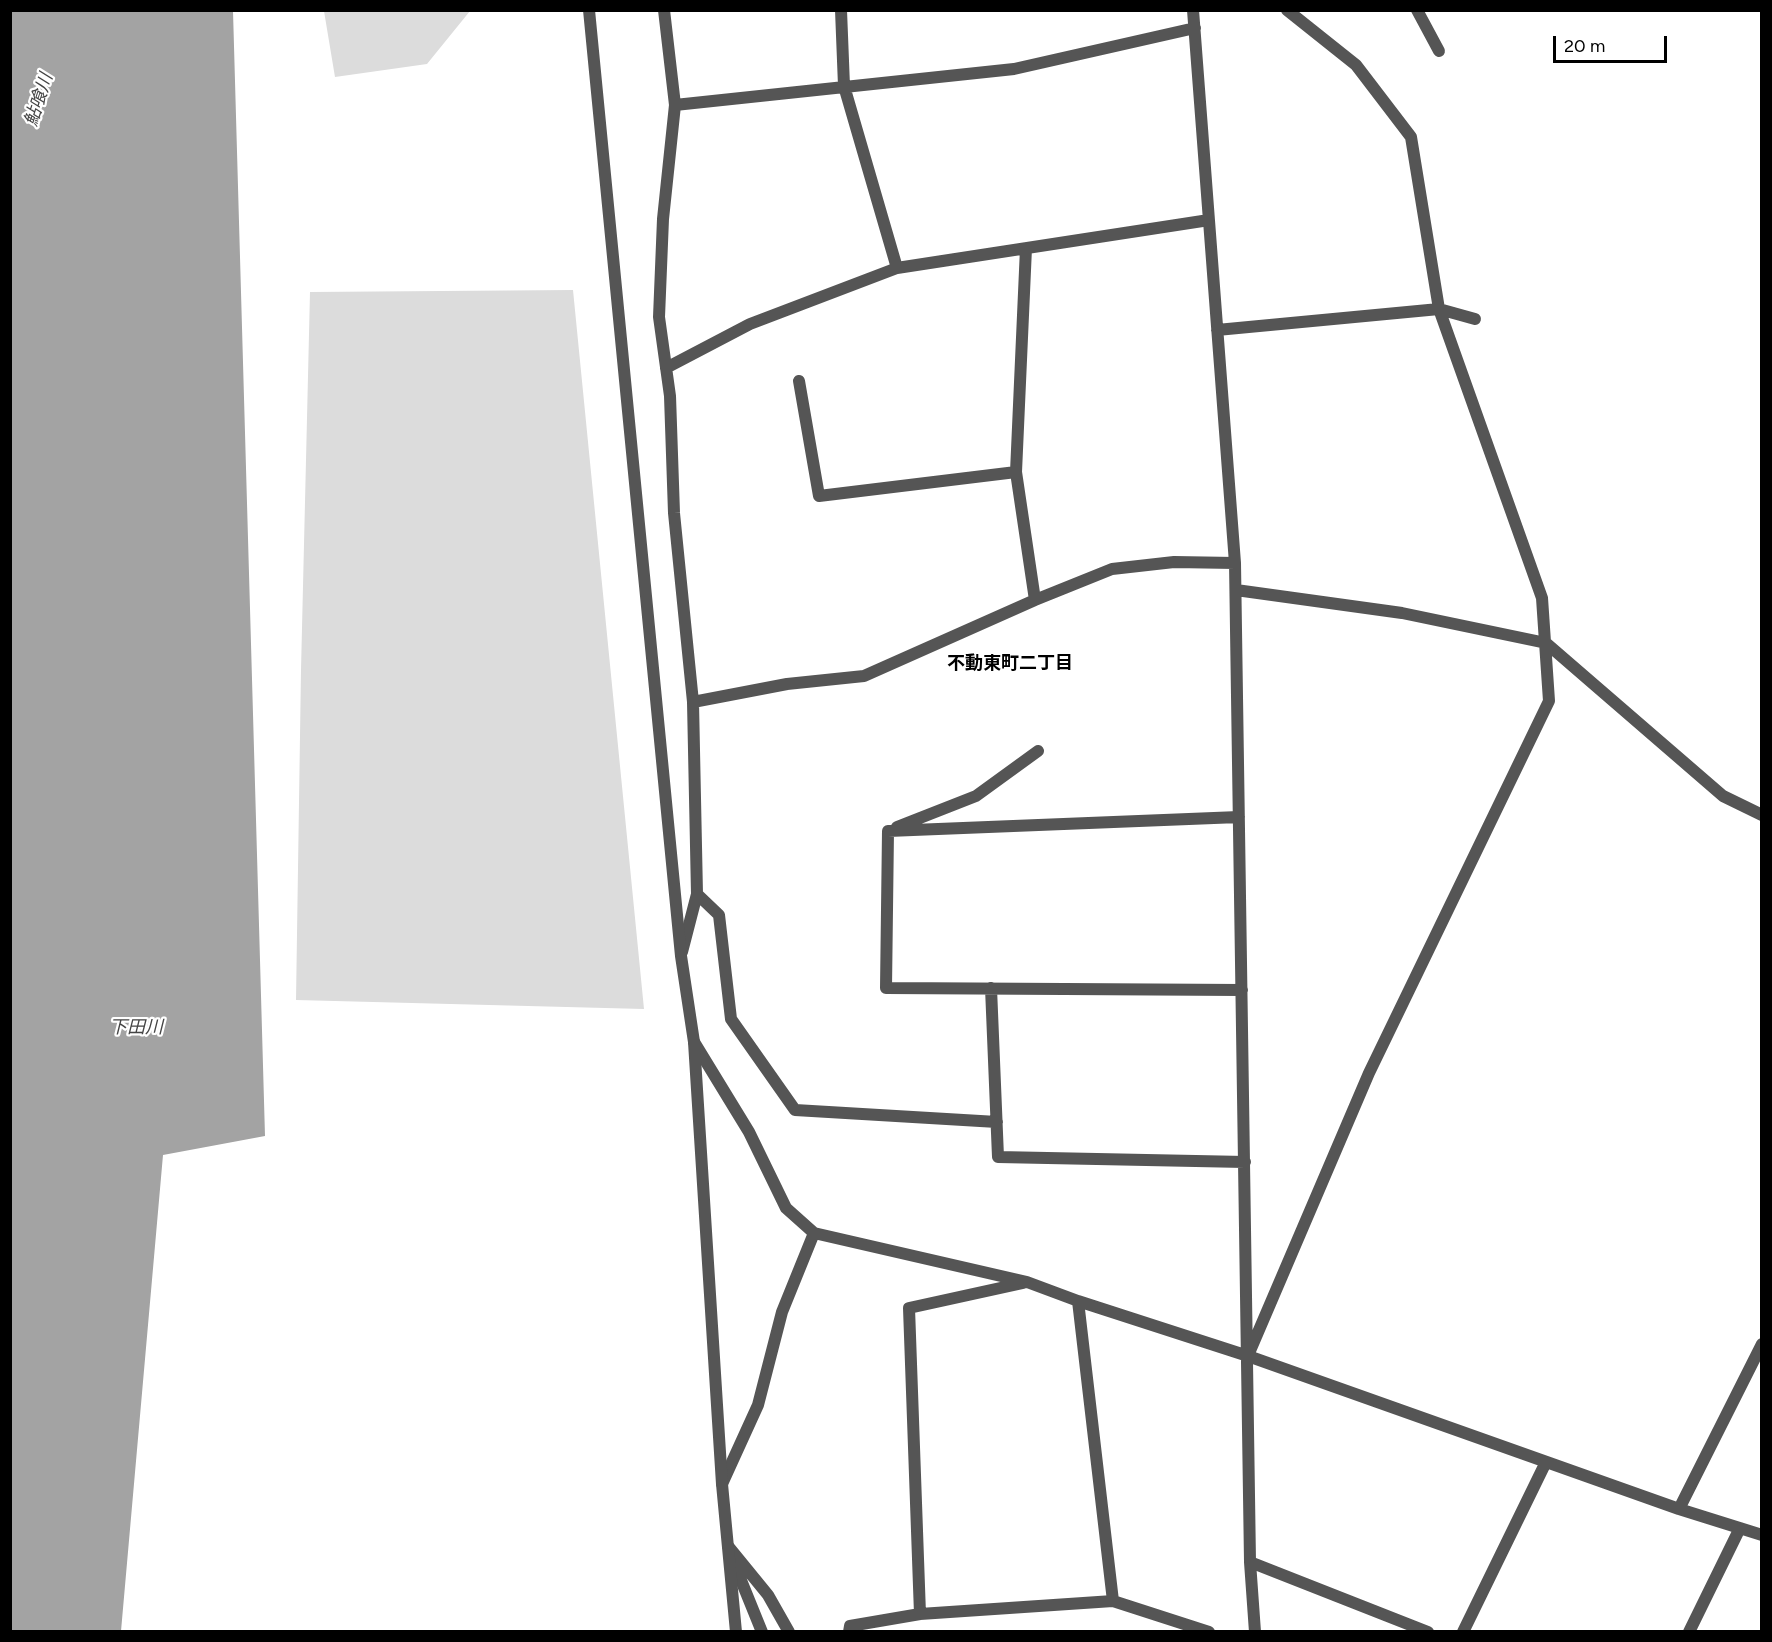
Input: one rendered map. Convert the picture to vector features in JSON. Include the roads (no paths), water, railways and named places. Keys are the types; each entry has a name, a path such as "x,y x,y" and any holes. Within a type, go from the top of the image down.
{"street":[{"path":"589,10 681,956 694,1042 722,1484 736,1632"},
{"path":"664,10 675,105 663,219 658,317 670,396 674,513 693,702 697,894 681,956"},
{"path":"841,10 844,86 897,268"},
{"path":"1193,10 1235,563 1250,1562 1255,1632"},
{"path":"1248,1356 1369,1073 1549,701 1542,598 1439,309 1411,137 1356,65 1287,10"},
{"path":"1417,10 1439,51"},
{"path":"675,105 1014,69 1194,28"},
{"path":"666,368 750,324 897,268 1209,220"},
{"path":"1026,248 1016,472 1035,600"},
{"path":"1217,330 1439,309 1475,319"},
{"path":"799,381 819,496 1016,472"},
{"path":"693,702 787,684 864,676 1035,600 1112,569 1174,562 1235,563"},
{"path":"1236,590 1402,612 1546,643 1722,796 1761,815"},
{"path":"888,831 976,796 1038,751"},
{"path":"888,831 1239,817"},
{"path":"888,831 886,988 1242,990"},
{"path":"697,894 719,915 731,1019 795,1110 997,1122"},
{"path":"991,988 999,1157 1245,1162"},
{"path":"694,1042 749,1132 786,1208 814,1233 1027,1282 1078,1301 1248,1356 1679,1509 1761,1535"},
{"path":"722,1484 758,1405 782,1312 814,1233"},
{"path":"920,1614 909,1308 1027,1282"},
{"path":"1078,1301 1113,1601"},
{"path":"1679,1509 1761,1344"},
{"path":"1463,1632 1546,1462"},
{"path":"1689,1632 1740,1528"},
{"path":"728,1546 762,1632"},
{"path":"728,1546 768,1596 789,1632"},
{"path":"1250,1562 1428,1632"},
{"path":"849,1632 850,1626 920,1614 1113,1601 1209,1632"}],"water":[{"name":"下田川","path":"11,10 233,11 265,1136 163,1155 121,1631 11,1631"}],"district":[{"name":"不動東町二丁目","path":"1010,664"}],"water label":[{"name":"鮎喰川","path":"39,100"}]}
